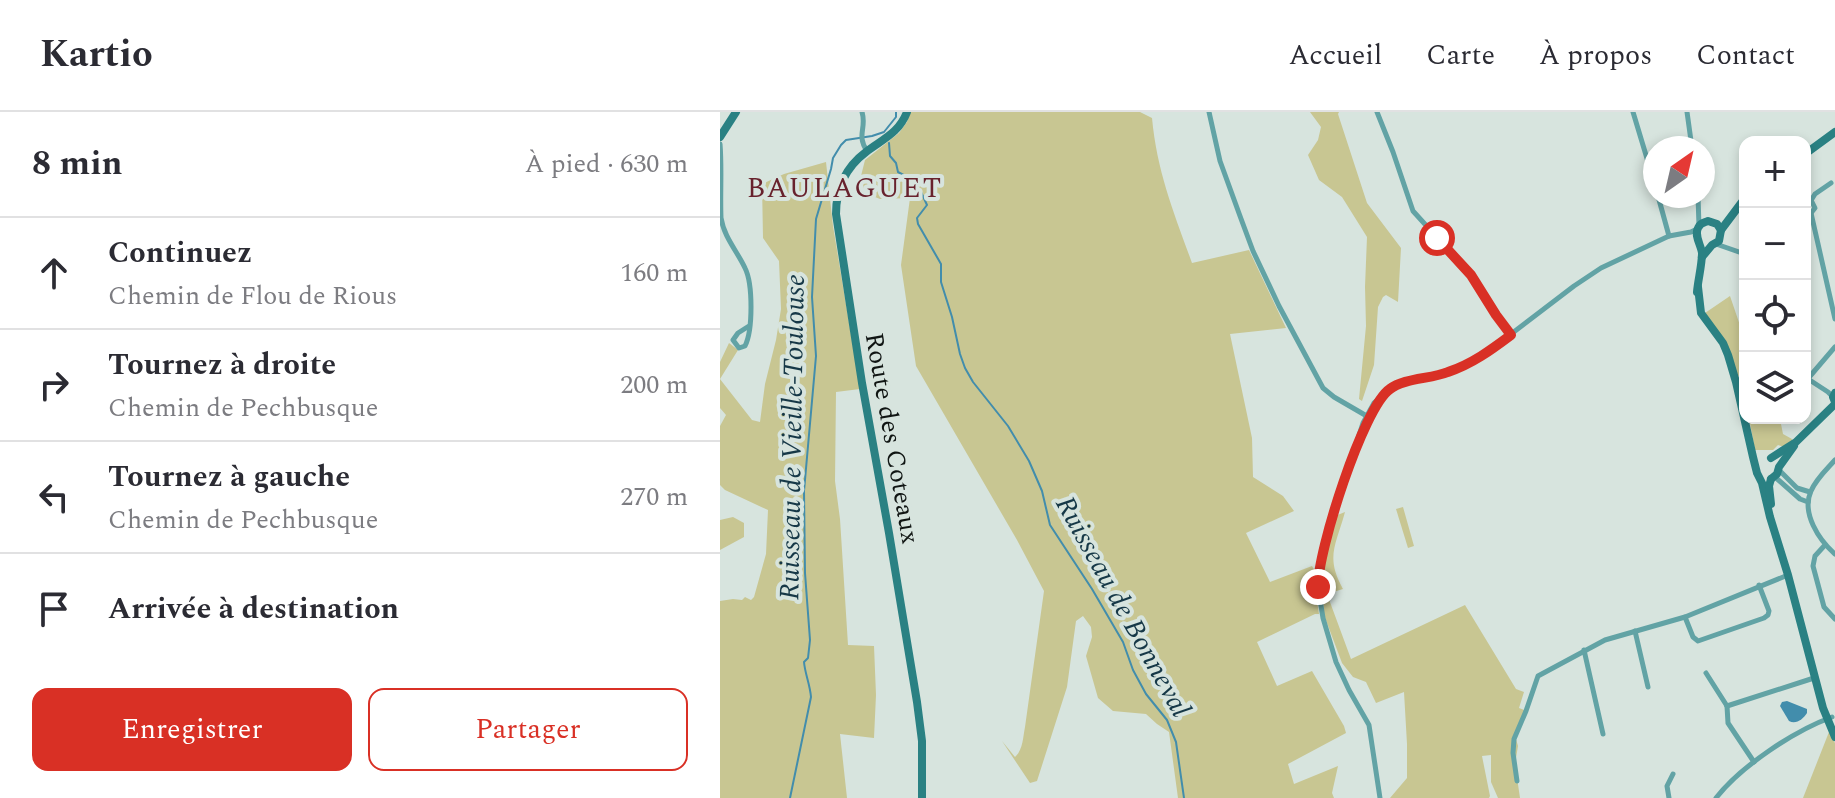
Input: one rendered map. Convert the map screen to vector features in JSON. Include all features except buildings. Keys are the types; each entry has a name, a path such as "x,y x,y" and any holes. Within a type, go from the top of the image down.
{"street":[{"path":"720,137 736,112"},
{"path":"862,112 861,141 867,151"},
{"name":"Route des Coteaux","path":"907,112 897,131 851,166 836,200 836,222 917,702 922,741 922,798"},
{"path":"1209,112 1220,161 1253,251 1323,388 1334,397 1369,414"},
{"path":"1377,112 1413,211 1471,275 1511,335"},
{"path":"1633,112 1643,145"},
{"path":"1687,112 1690,136"},
{"path":"1811,150 1835,132"},
{"path":"720,144 722,225 745,268 750,285 749,326"},
{"path":"1811,199 1831,183"},
{"path":"1702,258 1739,206"},
{"path":"1661,208 1669,236"},
{"path":"1699,210 1721,233 1731,250"},
{"path":"1699,210 1702,258 1697,309 1699,318 1728,355 1757,473 1773,474 1810,492"},
{"path":"1380,798 1369,725 1336,662 1318,587 1325,540 1369,414 1379,398 1394,386 1447,373 1477,360 1596,271 1669,236 1679,235 1703,222 1721,220 1733,213"},
{"path":"1811,222 1835,319"},
{"path":"1679,235 1704,245 1739,252"},
{"path":"1811,373 1835,347"},
{"path":"1773,474 1833,399 1811,383"},
{"path":"1756,466 1796,442"},
{"path":"1751,450 1775,460 1770,490 1775,532 1835,737"},
{"path":"1835,460 1810,492 1808,502 1815,528 1825,545 1835,554"},
{"path":"1773,474 1800,499 1808,502"},
{"path":"1825,545 1815,556 1813,566 1824,607 1835,619"},
{"path":"1517,781 1514,739 1535,681 1542,673 1605,640 1685,617 1788,575"},
{"path":"1685,617 1693,637 1698,641 1764,618 1769,611 1759,585"},
{"path":"1635,631 1648,687"},
{"path":"1584,650 1603,734"},
{"path":"1706,673 1727,706 1728,723 1754,762"},
{"path":"1727,706 1815,677"},
{"path":"1716,798 1754,762 1819,722 1831,720"},
{"path":"1669,798 1667,786 1673,774"}],"shaded area":[{"path":"910,112 1140,112 1152,118 1162,174 1192,263 1249,250 1286,328 1230,334 1252,438 1253,477 1283,496 1294,511 1246,533 1270,582 1312,566 1316,573 1319,614 1257,642 1277,686 1312,671 1344,726 1346,733 1288,764 1294,784 1338,766 1332,793 1334,798 1178,798 1169,732 1146,714 1113,711 1098,698 1086,656 1092,637 1091,627 1083,616 1076,621 1067,687 1037,781 1030,783 1002,741 1015,757 1023,739 1044,591 916,366 901,265 910,198 880,199 865,193 861,176 865,160 899,133"},
{"path":"1310,112 1339,112 1367,203 1401,248 1398,302 1386,295 1378,307 1374,365 1362,401 1359,399 1366,326 1367,237 1342,197 1319,180 1308,155 1318,140 1321,127"},
{"path":"826,162 833,226 860,389 836,392 835,481 848,645 874,646 876,695 874,738 840,734 847,798 720,798 720,601 742,600 745,597 751,600 754,597 766,554 768,510 720,485 720,426 726,415 720,408 720,379 752,420 760,422 781,309 779,261 763,238 762,184"},
{"path":"1730,296 1739,322 1739,377 1705,313"},
{"path":"729,343 738,350 720,379 720,362"},
{"path":"1750,424 1781,424 1783,434 1792,439 1784,447 1778,445 1773,450 1755,450"},
{"path":"1403,507 1414,546 1408,548 1396,509"},
{"path":"1345,512 1333,559 1343,589 1327,594 1351,659 1465,605 1516,689 1524,692 1519,708 1527,711 1516,739 1515,764 1520,798 1498,798 1491,782 1491,755 1482,756 1489,798 1390,798 1407,778 1404,692 1376,703 1366,682 1353,677 1342,663 1324,615 1322,567 1335,516"},
{"path":"733,517 744,523 744,537 720,550 720,520"},
{"path":"1829,732 1835,743 1835,798 1803,798"}],"water":[{"path":"1787,701 1807,709 1799,721 1789,721 1780,706"}],"waterway":[{"name":"Ruisseau de Vieille-Toulouse","path":"790,798 811,697 804,662 808,658 810,640 804,491 816,356 812,297 816,219 833,158 841,145 846,140 884,132 896,117 896,112"},
{"name":"Ruisseau de Bonneval","path":"889,143 890,156 898,172 911,179 927,205 917,218 918,224 941,264 941,282 965,368 1008,426 1029,461 1042,491 1050,525 1123,642 1146,694 1167,720 1176,742 1184,798"}],"district":[{"name":"BAULAGUET","path":"845,187"}],"route":[{"path":"1318,587 1321,556 1332,519 1359,438 1379,398 1401,383 1447,373 1477,360 1511,335 1471,275 1437,238"}]}
